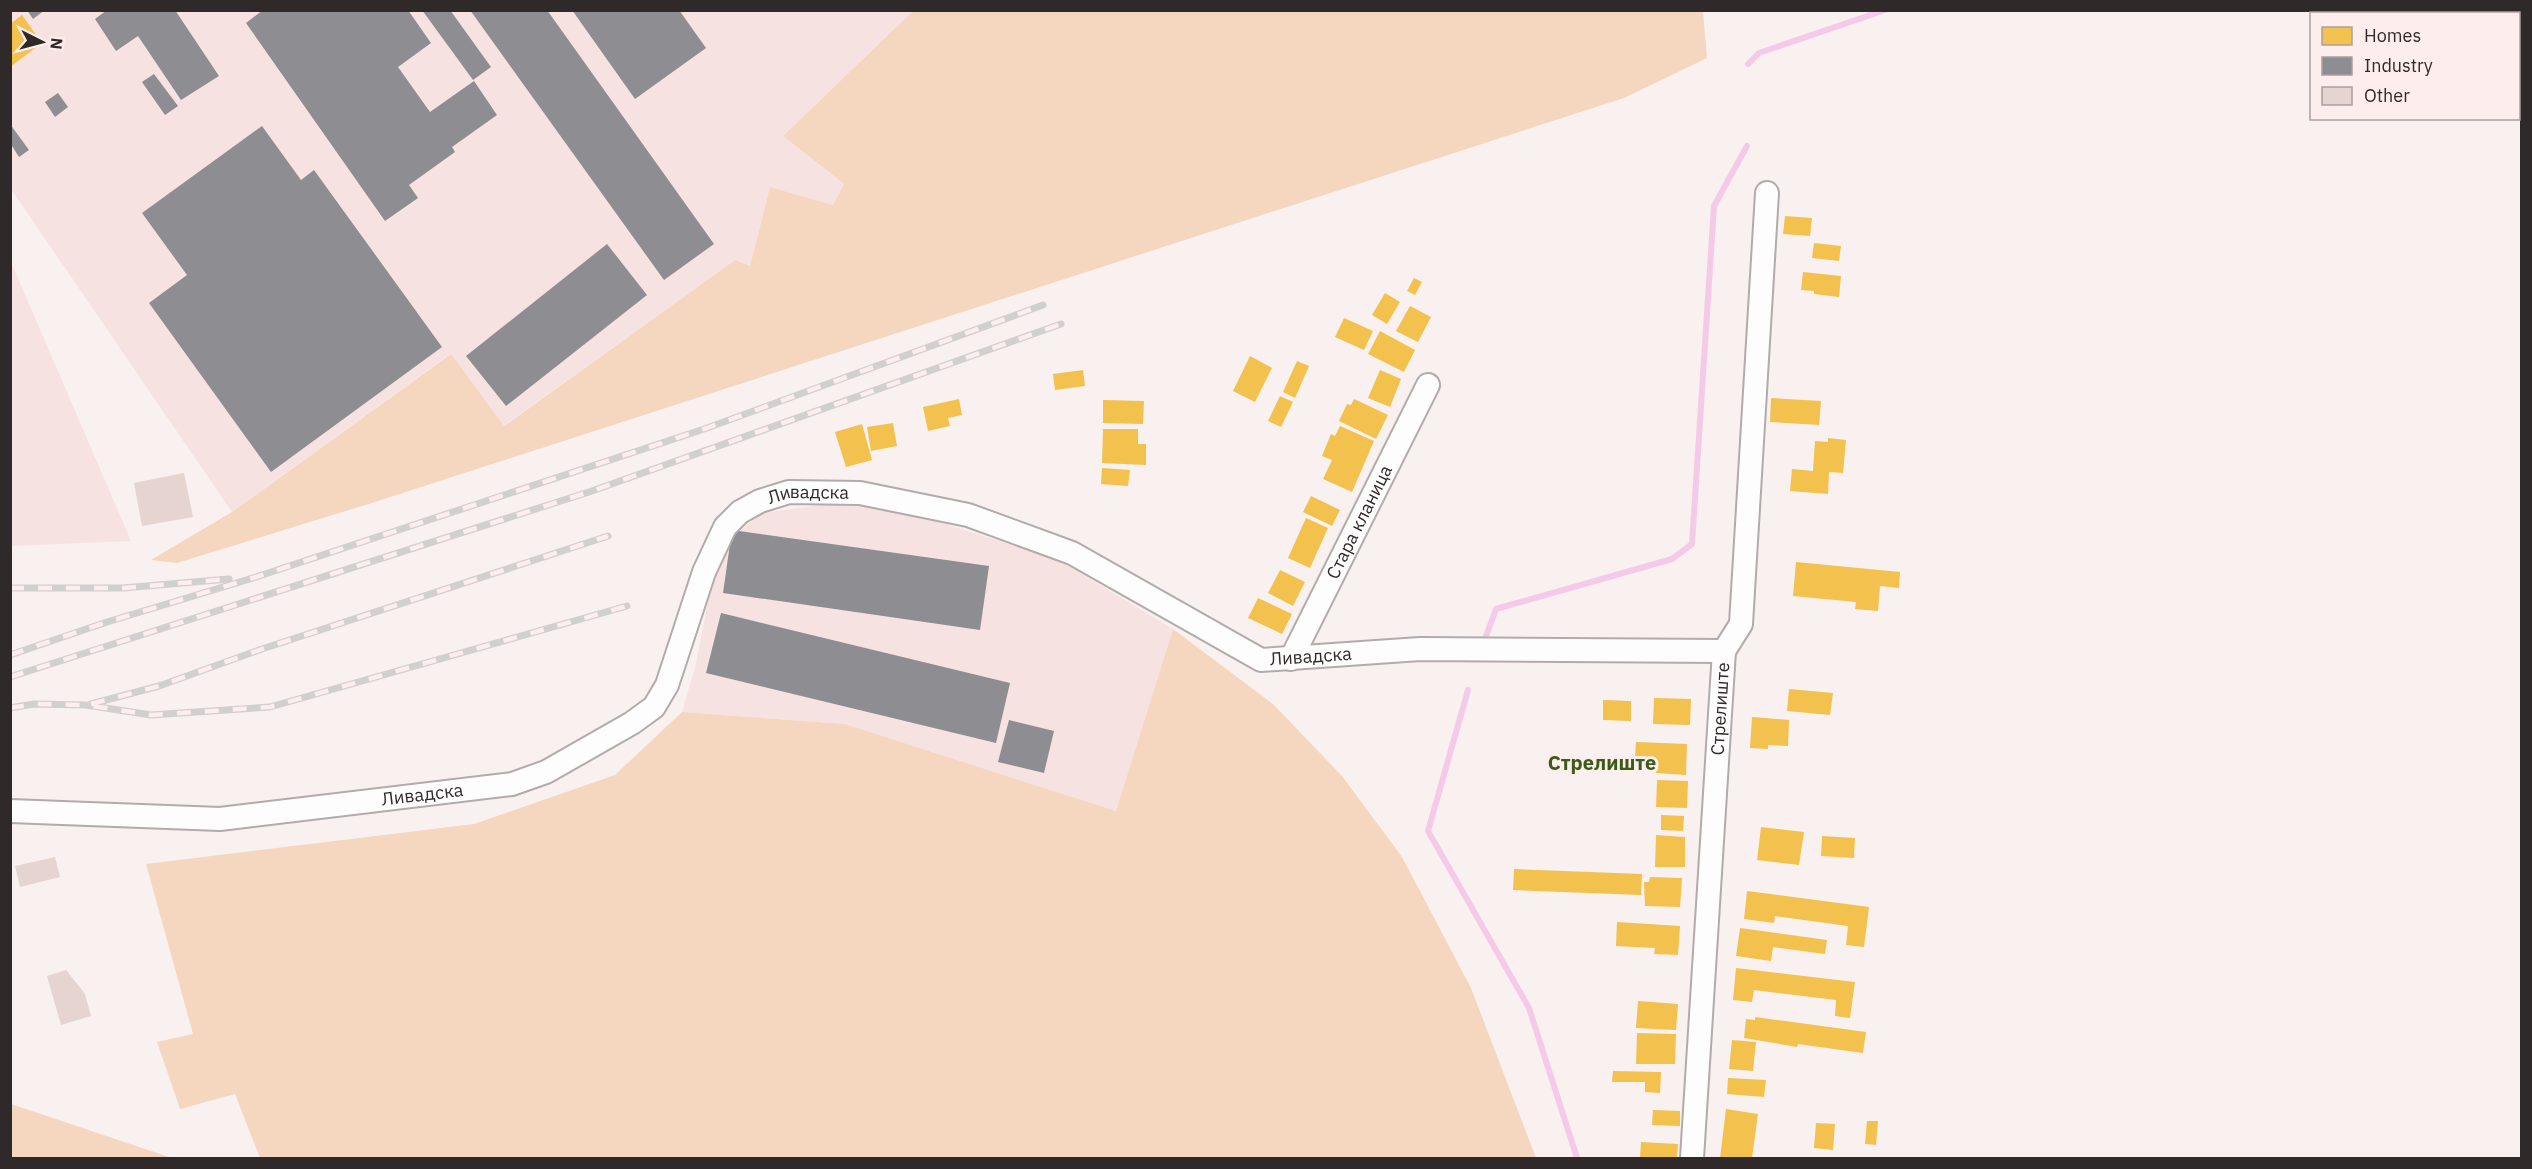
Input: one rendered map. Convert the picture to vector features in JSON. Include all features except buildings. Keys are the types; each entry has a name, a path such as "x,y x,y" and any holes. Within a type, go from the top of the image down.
{"street":[{"name":"Стрелиште","path":"1692,1158 1724,651 1741,624 1767,192"},
{"name":"Стара кланица","path":"1291,659 1428,385"},
{"name":"Ливадска","path":"10,811 220,819 512,784 546,772 632,723 654,707 667,685 704,572 725,527 740,512 760,501 789,492 860,493 968,515 1072,553 1261,660 1420,649 1724,651"}],"shaded area":[{"path":"10,11 913,11 783,136 844,184 833,205 770,187 750,266 735,260 503,426 450,354 232,512 11,189"},
{"path":"913,11 1703,11 1707,58 1624,98 375,502 177,563 151,560 232,512 451,354 504,426 735,260 750,266 770,187 833,205 844,184 783,136"},
{"path":"11,262 131,541 11,546"},
{"path":"865,499 1057,559 1173,629 1116,811 845,724 682,712 696,664 718,549 762,513"},
{"path":"1173,629 1273,704 1342,776 1402,857 1471,988 1536,1158 260,1158 235,1094 180,1109 157,1042 193,1034 146,864 474,824 615,775 682,712 845,724 1116,811"},
{"path":"11,1104 172,1158 11,1158"}],"waterway":[{"path":"1748,64 1759,53 1885,10"},
{"path":"1485,639 1496,609 1672,559 1692,544 1714,206 1747,146"},
{"path":"1468,690 1428,831 1529,1008 1577,1158"}],"railway":[{"path":"10,655 107,622 256,577 707,428 1043,305"},
{"path":"10,677 592,491 1061,324"},
{"path":"91,704 159,686 262,649 608,536"},
{"path":"10,588 123,588 229,579"},
{"path":"10,708 34,704 86,705 151,715 270,707 627,606"}],"district":[{"name":"Стрелиште","path":"1602,763"}]}
